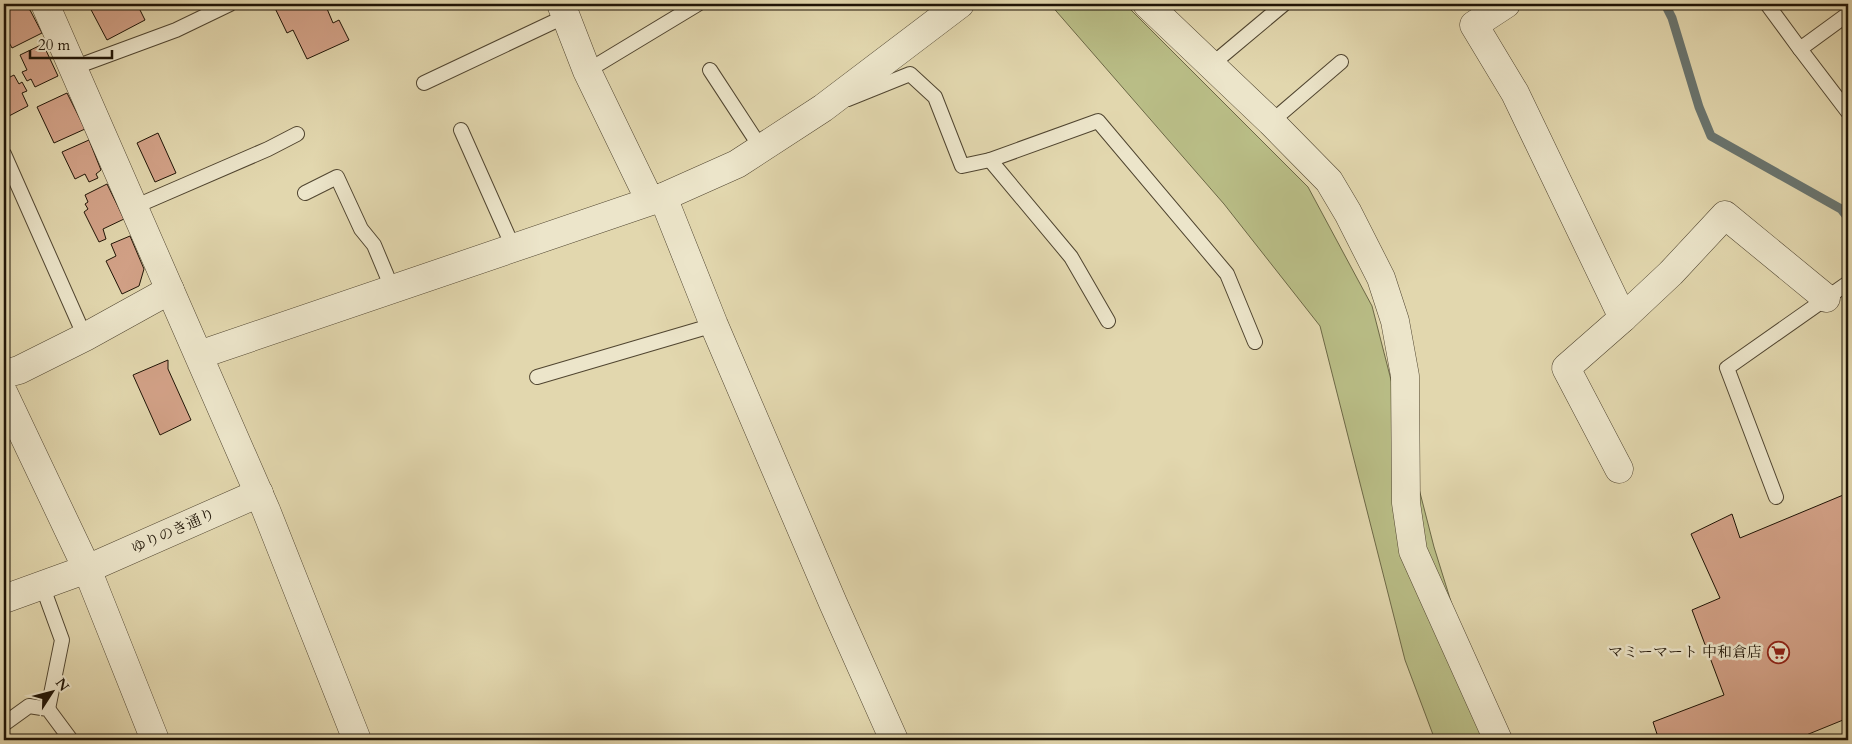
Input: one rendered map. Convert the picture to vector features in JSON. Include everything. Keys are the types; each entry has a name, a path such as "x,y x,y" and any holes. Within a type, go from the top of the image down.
{"street":[{"path":"45,4 259,493 357,740"},
{"path":"199,355 657,199 737,164 823,108 960,4"},
{"path":"1149,4 1210,66 1271,122 1328,181 1348,213 1381,278 1395,320 1405,376 1406,503 1413,551 1498,740"},
{"path":"1506,4 1474,25 1515,93 1623,318"},
{"path":"563,10 587,72 657,199 714,325 894,740"},
{"path":"1619,469 1566,368 1671,273 1725,215 1837,290"},
{"path":"4,374 18,370 85,337 170,290"},
{"path":"4,394 87,569 155,740"},
{"name":"ゆりのき通り","path":"4,599 87,569 259,493"}],"lane":[{"path":"73,68 176,30 230,4"},
{"path":"587,72 698,4"},
{"path":"1210,66 1284,4"},
{"path":"1767,4 1848,112"},
{"path":"424,83 563,10"},
{"path":"1800,49 1848,14"},
{"path":"1271,122 1341,62"},
{"path":"710,70 761,148"},
{"path":"823,108 875,90 910,74 935,97 962,166 990,160 1098,121 1227,274 1255,342"},
{"path":"461,130 514,247"},
{"path":"134,207 268,149 297,134"},
{"path":"4,154 85,337"},
{"path":"990,160 1071,256 1108,322"},
{"path":"305,193 337,177 361,229 374,245 392,288"},
{"path":"1776,497 1727,368 1837,290"},
{"path":"537,377 714,325"},
{"path":"42,585 62,640 48,709"},
{"path":"4,724 29,706 48,709 71,740"}],"green space":[{"path":"1050,4 1125,4 1308,187 1372,306 1434,547 1494,740 1435,740 1405,660 1320,326 1224,204"}],"building":[{"path":"18,4 30,10 42,33 12,48 4,33 4,12"},
{"path":"88,4 137,4 145,20 107,40"},
{"path":"273,4 325,4 333,23 339,20 349,40 307,59 293,30 287,33"},
{"path":"43,44 58,76 35,87 31,79 27,81 22,72 27,70 20,55"},
{"path":"4,48 8,58 4,60"},
{"path":"14,75 19,84 22,82 27,91 22,93 28,106 9,116 4,105 4,80"},
{"path":"67,93 85,129 54,143 37,107"},
{"path":"158,133 176,173 155,182 137,143"},
{"path":"89,140 101,170 96,174 98,178 89,182 85,174 75,179 62,152"},
{"path":"107,184 124,219 103,229 106,239 99,242 84,212 88,209 85,204 88,202 85,195"},
{"path":"130,236 144,269 139,286 122,294 106,261 116,256 111,244"},
{"path":"168,360 168,369 191,420 160,435 133,375"},
{"name":"マミーマート 中和倉店","path":"1848,493 1848,718 1794,740 1659,740 1653,722 1724,695 1692,610 1720,598 1691,534 1732,514 1740,538"}],"waterway":[{"path":"1665,4 1672,18 1699,107 1711,136 1841,209 1848,218"}],"place":[{"name":"マミーマート 中和倉店","path":"1778,652"}]}
